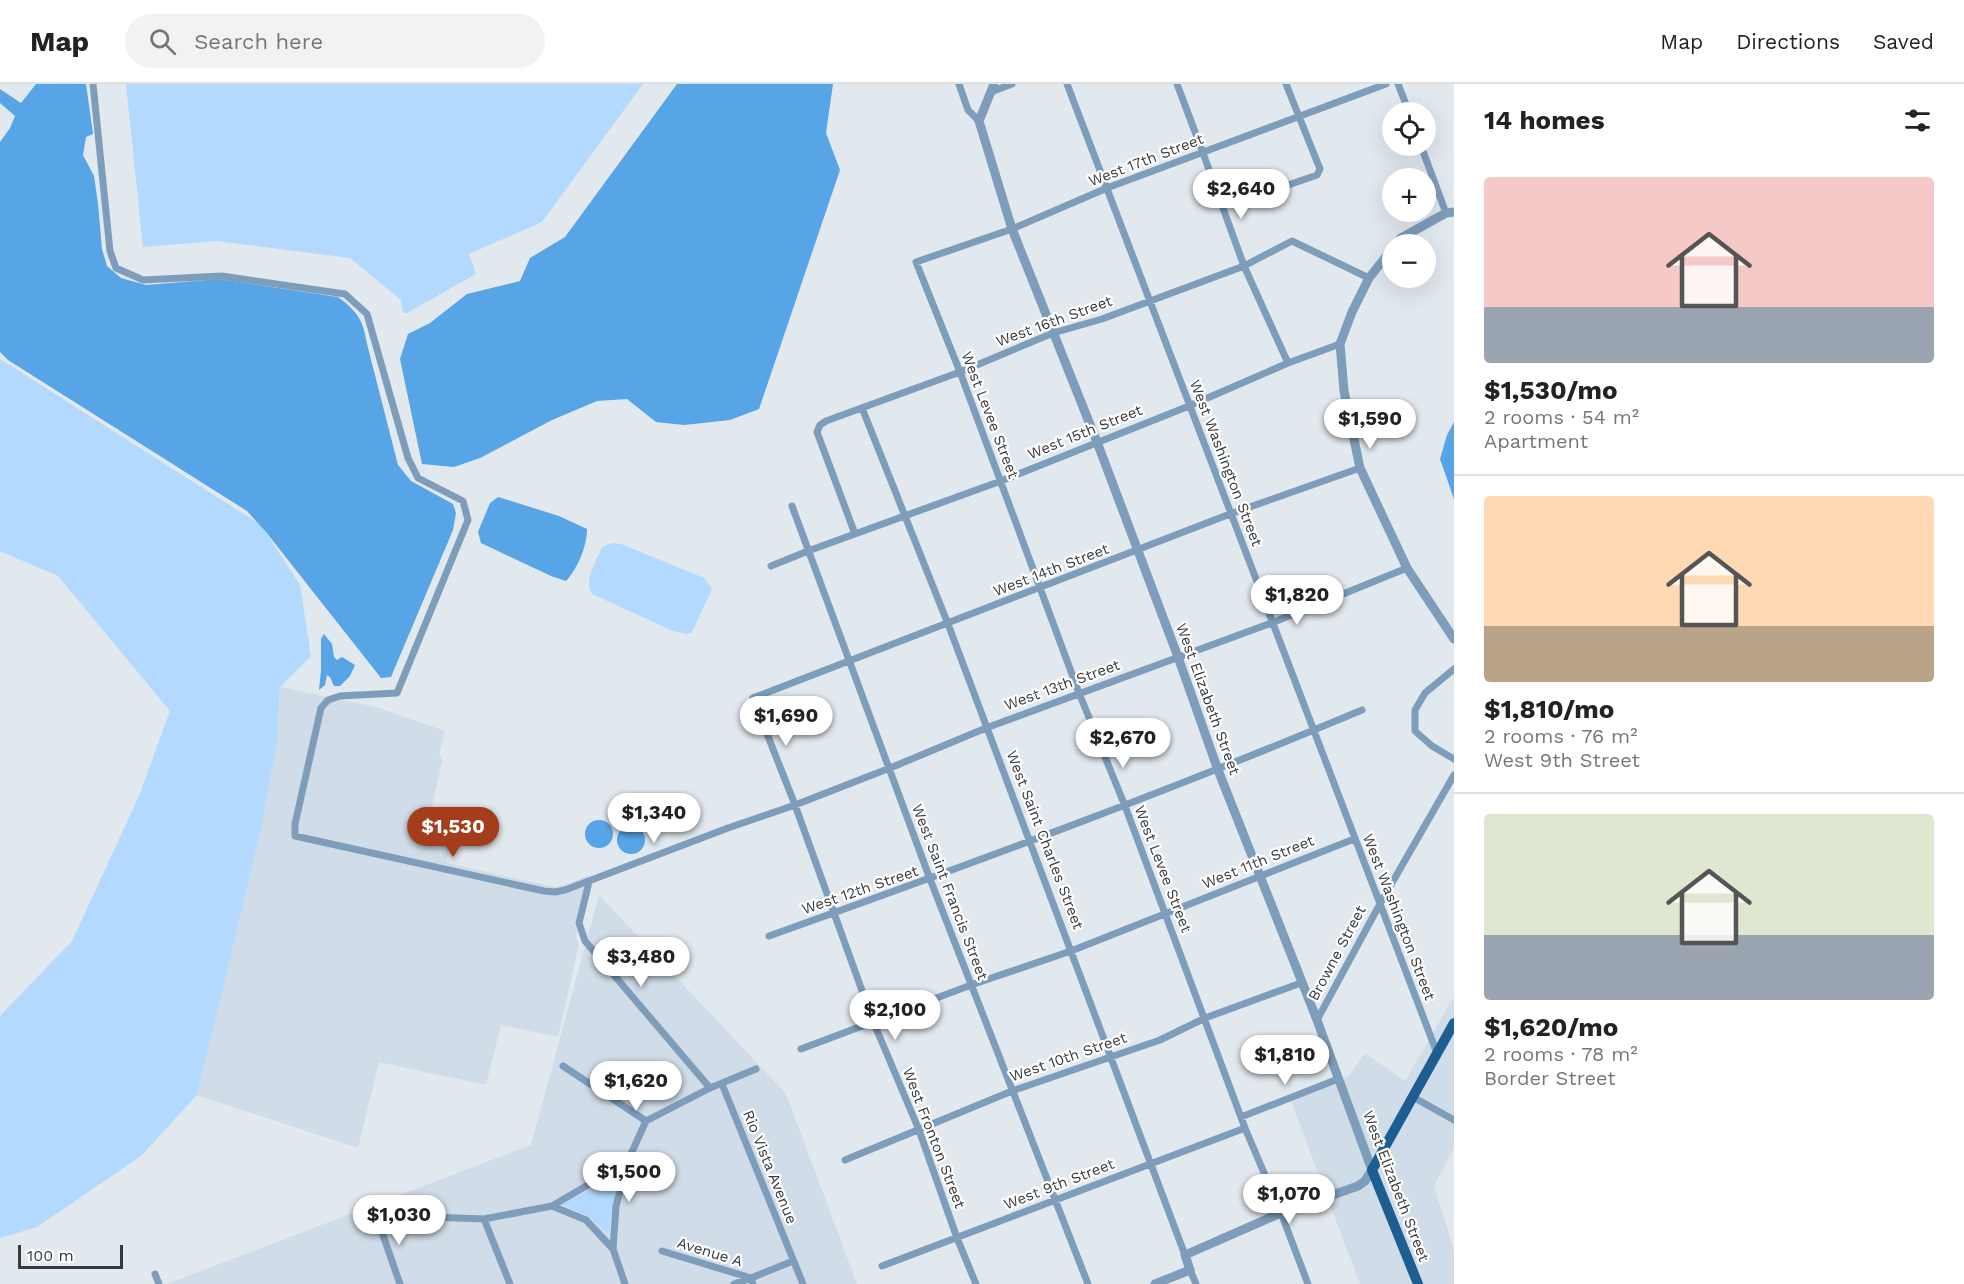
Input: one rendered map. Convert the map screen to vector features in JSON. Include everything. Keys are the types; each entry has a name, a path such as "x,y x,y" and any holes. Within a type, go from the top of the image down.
{"main road":[{"path":"1372,1170 1454,1023"},
{"name":"West Elizabeth Street","path":"1372,1170 1416,1283"}],"street":[{"name":"West 13th Street","path":"93,84 110,251 116,268 143,280 222,276 345,294 367,314 408,458 418,478 463,501 468,520 397,693 340,696 328,700 321,708 295,824 295,836 555,892 590,882 728,828 795,805 986,728 1274,622 1407,568"},
{"path":"959,84 968,110 979,121 993,88 1012,84"},
{"name":"West Washington Street","path":"1067,84 1437,1053"},
{"path":"1177,84 1244,266 1288,363"},
{"path":"1274,190 1317,175 1320,169 1286,84"},
{"name":"West 17th Street","path":"916,262 1012,229 1107,188 1386,84"},
{"path":"1398,84 1405,102"},
{"name":"West Elizabeth Street","path":"979,121 1012,229 1097,442 1218,770 1317,1020 1372,1170"},
{"path":"1409,234 1450,213 1425,156"},
{"name":"West 16th Street","path":"855,534 817,432 820,425 826,421 960,372 1053,333 1102,319 1244,266 1292,241 1369,278"},
{"name":"West Levee Street","path":"916,262 960,372 1079,693 1125,806 1245,1128 1308,1284"},
{"path":"1382,262 1369,278 1352,312 1340,345 1344,391 1360,468 1407,568 1454,639"},
{"name":"West 15th Street","path":"771,566 1001,481 1189,406 1288,363 1340,345"},
{"name":"West Saint Charles Street","path":"862,408 948,624 1196,1284"},
{"name":"West 14th Street","path":"753,698 1230,514 1360,468"},
{"name":"West Saint Francis Street","path":"792,506 930,879 1088,1284"},
{"path":"1454,669 1425,693 1414,710 1415,731 1432,746 1454,759"},
{"name":"West Fronton Street","path":"753,698 795,805 873,1021 919,1130 957,1238 976,1284"},
{"name":"West 12th Street","path":"769,936 1125,806 1362,710"},
{"name":"Browne Street","path":"1317,1020 1454,775"},
{"name":"West 11th Street","path":"801,1049 971,985 1071,951 1354,839"},
{"path":"590,882 579,923 585,941 710,1088"},
{"name":"West 10th Street","path":"845,1160 1012,1091 1160,1040 1205,1018 1301,983"},
{"path":"563,1066 646,1121"},
{"path":"625,1284 613,1249 616,1206 631,1154 646,1121 710,1088 756,1069"},
{"path":"1241,1117 1338,1079"},
{"name":"Rio Vista Avenue","path":"722,1084 802,1284"},
{"path":"1413,1097 1454,1120"},
{"name":"West 9th Street","path":"882,1266 1245,1128"},
{"path":"400,1284 376,1215 484,1219 552,1206 593,1182 631,1154"},
{"path":"1185,1255 1281,1213 1358,1186 1365,1181 1372,1170"},
{"path":"552,1206 586,1220 613,1249"},
{"path":"484,1219 510,1284"},
{"name":"Avenue A","path":"662,1251 752,1281"},
{"name":"Avenue A","path":"734,1284 752,1281 793,1261"},
{"path":"1155,1284 1190,1270"},
{"path":"155,1274 159,1284"}],"shaded area":[{"path":"126,84 643,84 542,222 469,254 476,274 407,313 403,313 401,300 350,258 217,241 143,247"},
{"path":"0,359 261,525 300,585 311,656 280,687 277,742 260,834 197,1095 141,1156 37,1227 0,1238 0,1016 72,941 139,796 170,711 58,576 0,551"},
{"path":"613,543 621,544 704,578 712,589 692,632 687,634 673,631 592,594 589,583 594,564 602,547"},
{"path":"280,687 376,707 445,731 439,756 443,758 431,810 455,816 446,863 555,887 588,875 576,937 579,944 558,1037 501,1025 486,1085 379,1062 358,1148 197,1095 260,834 277,742"},
{"path":"599,895 786,1094 857,1284 167,1284 531,1145"},
{"path":"1454,997 1454,1148 1434,1186 1454,1250 1454,1284 1360,1284 1291,1101 1349,1076 1365,1053 1405,1081"},
{"path":"617,1169 621,1171 611,1213 609,1234 589,1217 563,1204 591,1189"}],"water":[{"path":"36,84 86,84 93,134 86,137 83,155 94,176 102,249 107,266 121,278 146,285 220,279 338,297 359,317 398,465 411,481 453,504 456,513 453,530 391,677 381,678 247,511 8,360 0,352 0,142 15,116 0,103 0,89 21,103"},
{"path":"677,84 833,84 826,133 840,170 759,409 730,420 684,425 656,422 627,399 597,401 552,420 480,458 454,467 422,464 400,359 408,334 430,323 467,294 520,281 530,258 565,237"},
{"path":"1454,422 1454,499 1440,459 1447,435"},
{"path":"498,497 559,516 587,529 581,557 566,581 481,543 478,532 490,503"},
{"path":"324,634 332,644 334,657 337,660 342,657 355,665 350,676 340,686 334,686 327,675 325,685 319,690 321,639"},
{"path":"599,820 609,824 613,834 609,844 599,848 589,844 585,834 589,824"},
{"path":"631,826 641,830 645,840 641,850 631,854 621,850 617,840 621,830"}]}
